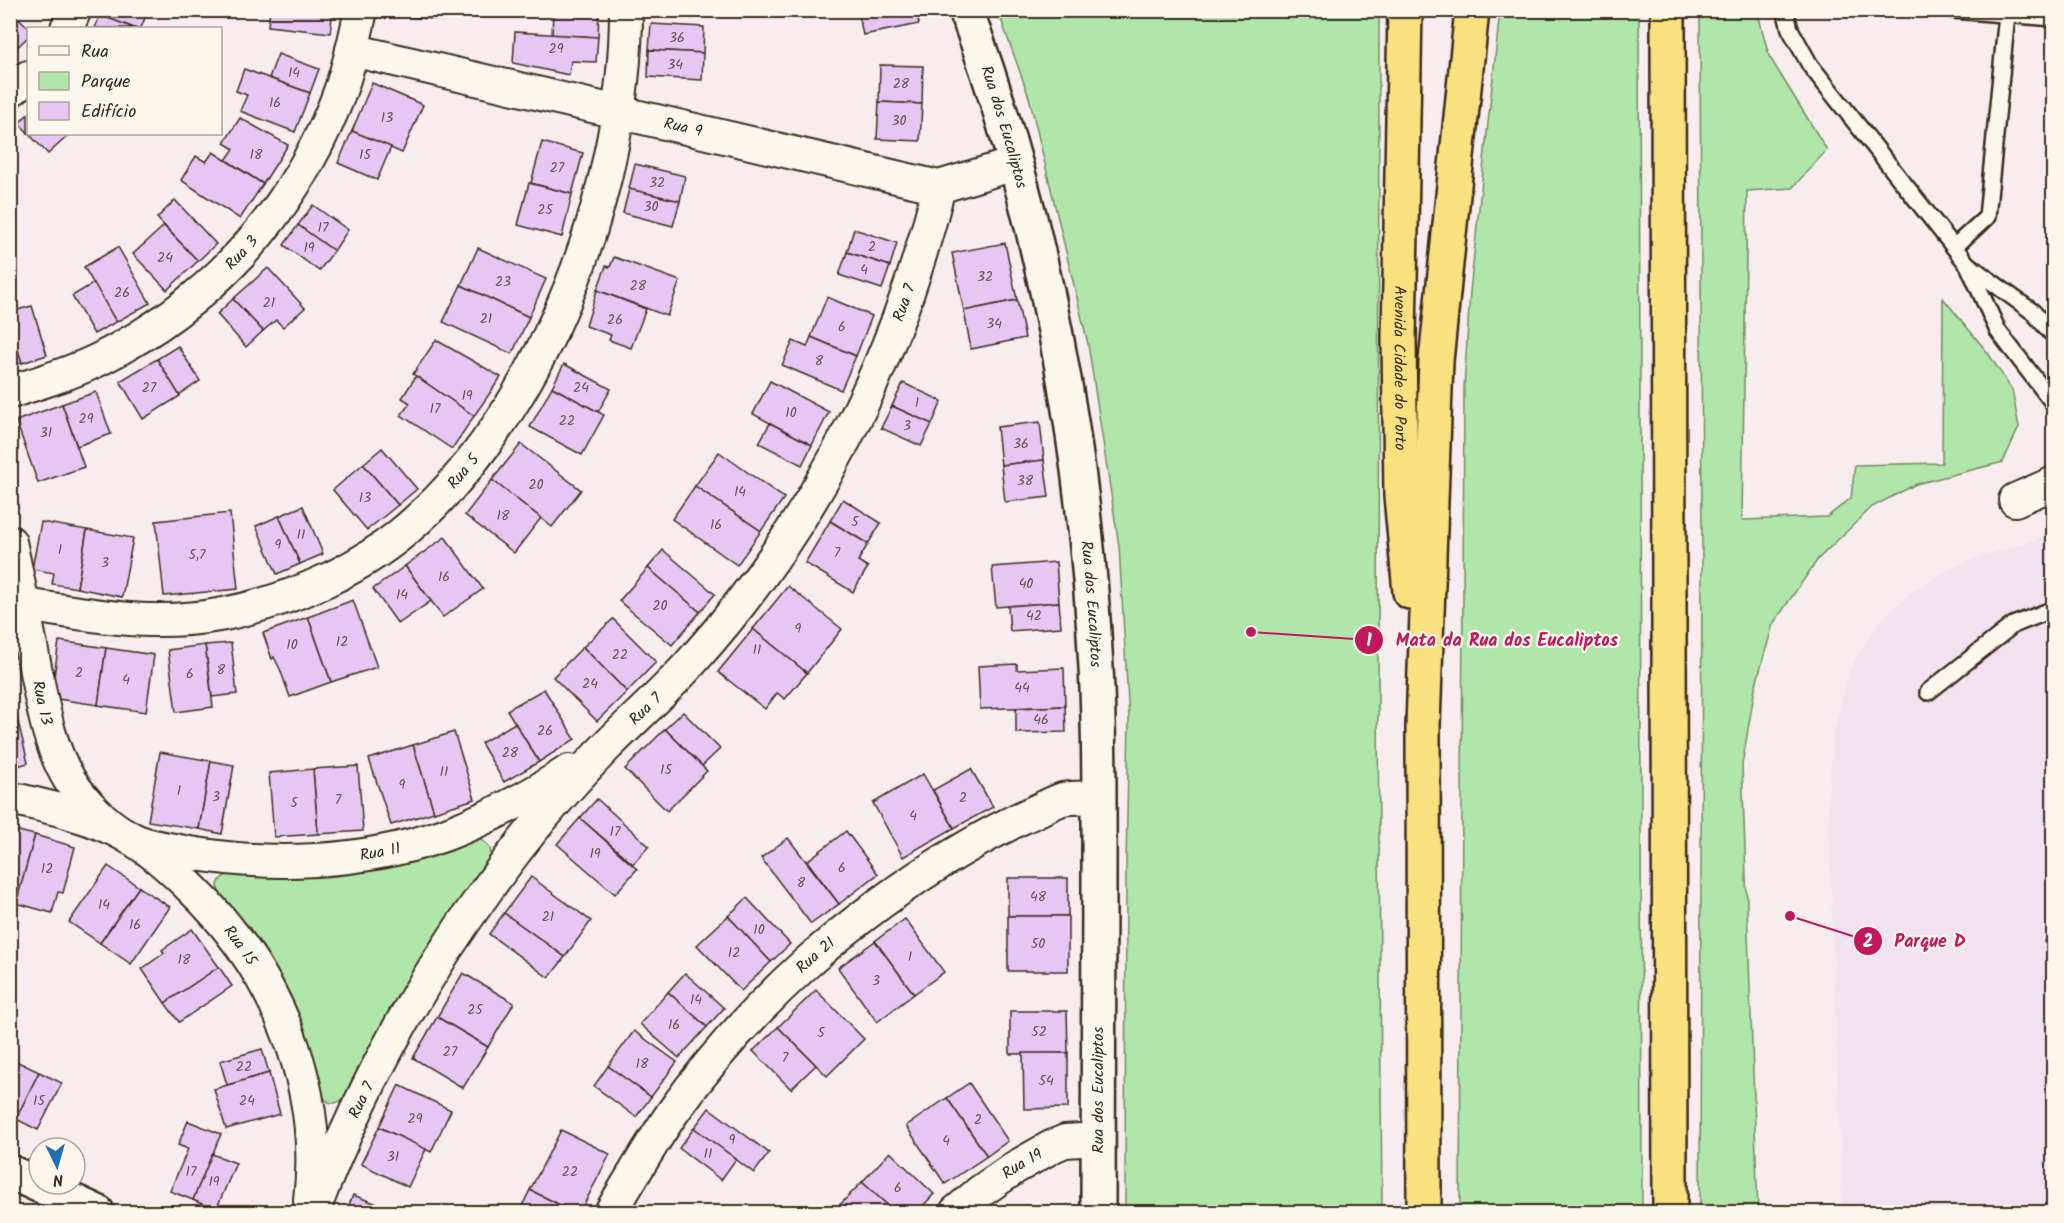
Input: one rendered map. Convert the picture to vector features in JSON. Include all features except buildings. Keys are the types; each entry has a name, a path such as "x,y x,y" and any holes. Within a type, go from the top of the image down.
{"highway":[{"name":"Avenida Cidade do Porto","path":"1405,10 1399,338 1401,496 1423,726"},
{"path":"1424,1212 1423,726 1436,361 1472,10"},
{"path":"1668,10 1670,1212"}],"street":[{"path":"67,27 75,10"},
{"name":"Rua 3","path":"10,392 54,378 98,360 141,336 182,309 219,277 255,239 286,198 308,162 335,106 361,10"},
{"name":"Rua 5","path":"17,604 141,621 183,620 224,614 264,604 305,590 344,572 381,549 414,523 446,493 477,454 531,371 573,282 590,235 609,159 622,73 626,10"},
{"name":"Rua dos Eucaliptos","path":"966,10 1014,164 1039,254 1053,321 1080,493 1096,666 1099,797 1098,1212"},
{"name":"Rua 9","path":"352,50 939,188"},
{"path":"10,91 27,78"},
{"path":"939,188 1014,164"},
{"name":"Rua 7","path":"313,1212 329,1171 373,1076 407,1011 486,890 551,808 609,744 687,666 734,612 787,539 819,487 854,424 899,321 928,235 939,188"},
{"path":"2015,500 2054,483"},
{"name":"Rua 13","path":"10,542 17,604 48,732 60,763 75,787 97,814 128,837"},
{"name":"Rua 11","path":"128,837 158,847 203,855 272,860 314,860 399,847 442,835 488,818 531,796 609,744"},
{"name":"Rua 21","path":"611,1212 639,1163 711,1062 795,973 842,932 934,866 996,830 1063,799 1099,797"},
{"name":"Rua 15","path":"10,798 54,807 128,837 172,870 233,932 268,986 286,1026 300,1067 307,1101 312,1153 308,1212"},
{"name":"Rua 19","path":"956,1212 981,1191 1016,1167 1053,1146 1065,1141 1098,1139"},
{"path":"10,1172 97,1212"}],"lane":[{"path":"1785,10 1790,29 1810,65 1968,265 1998,332 2054,404"},
{"path":"1953,10 2054,18"},
{"path":"1954,247 1987,217 2007,14"},
{"path":"1968,265 2033,312 2054,336"},
{"path":"1928,692 2013,626 2054,609"}],"shaded area":[{"path":"2053,534 2053,1212 1842,1212 1828,800 1833,735 1849,671 1866,641 1888,613 1913,591 1970,560"}],"green space":[{"path":"1757,10 1769,56 1827,150 1792,188 1747,191 1742,520 1827,517 1851,498 1855,465 1942,463 1943,298 1988,353 2012,390 2019,427 2003,462 1916,484 1872,507 1818,559 1773,624 1755,688 1742,765 1758,1212 1700,1212 1702,548 1700,11"},
{"path":"998,11 1379,11 1378,718 1382,1212 1125,1212 1126,864 1129,719 1119,546 1088,344 1029,97"},
{"path":"1500,11 1639,11 1642,1212 1460,1212 1464,388 1470,292"},
{"path":"481,840 489,847 491,858 412,972 385,1018 344,1098 335,1103 327,1101 322,1096 307,1039 285,987 256,939 219,893 220,881 230,874 312,876 434,854"}],"place":[{"name":"Mata da Rua dos Eucaliptos","path":"1251,632"},
{"name":"Parque D","path":"1790,916"}]}
